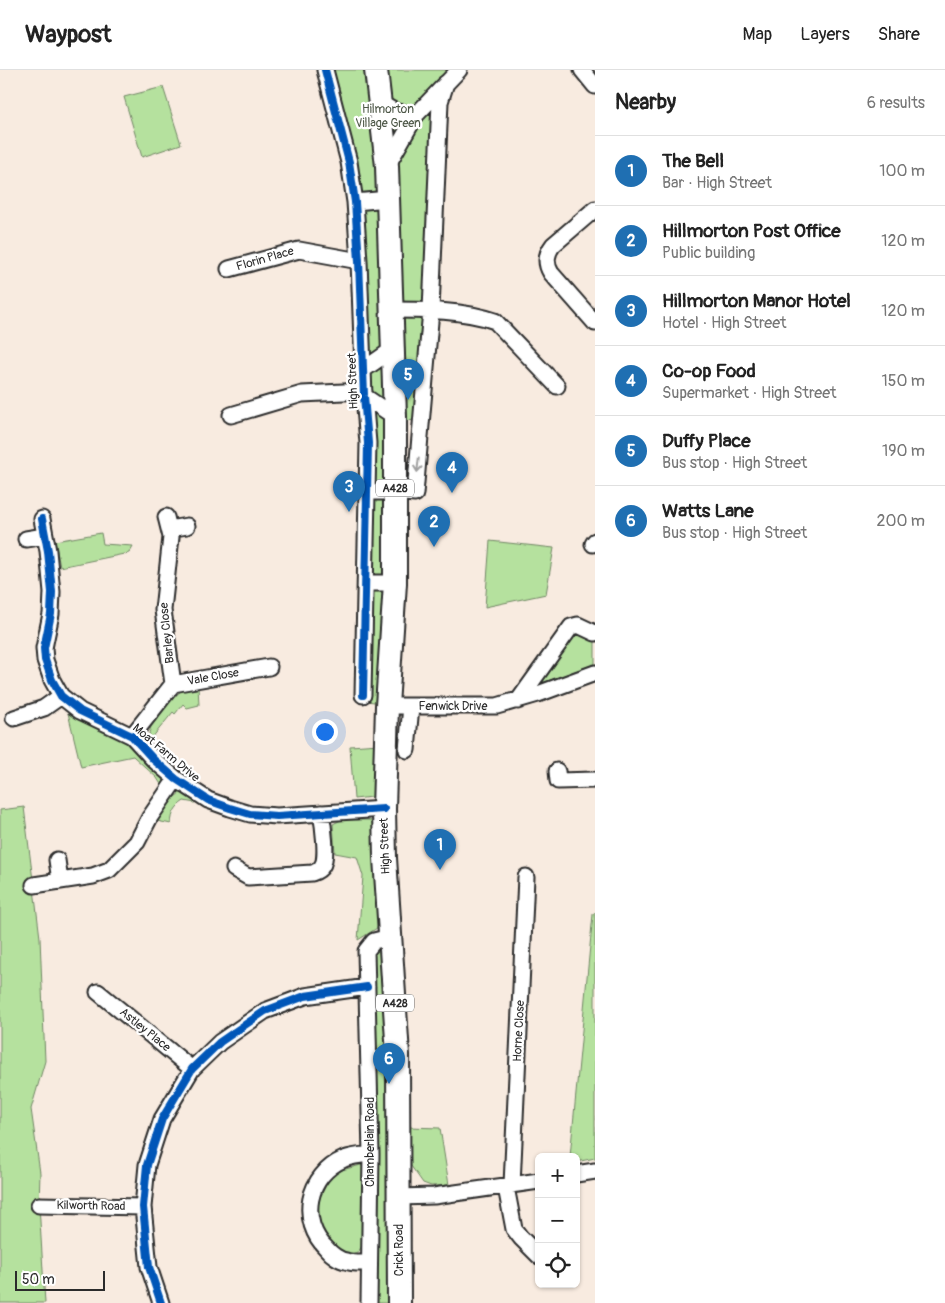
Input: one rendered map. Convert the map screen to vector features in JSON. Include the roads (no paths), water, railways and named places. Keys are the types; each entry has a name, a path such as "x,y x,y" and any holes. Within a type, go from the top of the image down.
{"highway":[{"name":"A428","path":"376,70 387,166"},
{"name":"High Street","path":"387,166 395,417 405,493 395,583 386,706 384,809 398,1055 399,1197"},
{"name":"Crick Road","path":"399,1197 399,1303"}],"street":[{"name":"High Street","path":"325,70 348,162 355,202 359,261 364,393 368,443 366,583 370,655 363,695"},
{"path":"387,166 416,115 459,70"},
{"path":"582,70 595,86"},
{"path":"367,492 405,493 421,436 431,310 440,102 446,83"},
{"path":"380,103 396,112 416,115"},
{"path":"355,202 388,199"},
{"path":"595,209 553,245 547,260 547,266 551,273 595,323"},
{"name":"Florin Place","path":"229,269 299,250 359,261"},
{"path":"392,310 431,310 484,317 495,321 557,386"},
{"path":"363,370 393,349"},
{"path":"231,415 302,394 364,393 395,417"},
{"name":"Moat Farm Drive","path":"42,519 52,592 51,614 44,648 45,660 52,680 61,696 80,710 132,736 154,760 176,779 208,800 250,814 277,816 384,809"},
{"name":"Barley Close","path":"173,684 163,610 171,537 167,523 187,526"},
{"path":"26,539 45,536"},
{"path":"366,583 395,583"},
{"path":"518,701 571,627 578,626 595,633"},
{"name":"Vale Close","path":"173,684 254,677 269,666"},
{"name":"Fenwick Drive","path":"386,706 497,706 518,701 595,673"},
{"path":"132,736 173,684"},
{"path":"14,718 44,708 61,696"},
{"path":"407,750 410,706"},
{"path":"557,771 558,781 595,780"},
{"path":"34,885 93,876 109,870 138,842 150,817 176,779"},
{"path":"234,869 246,884 312,874 323,866 325,859 324,824 321,813"},
{"path":"57,860 60,881"},
{"name":"Horne Close","path":"526,877 509,1186 514,1228 520,1238 535,1252"},
{"name":"Chamberlain Road","path":"369,1303 371,1154 366,951 374,941 390,937"},
{"path":"161,1303 149,1267 143,1207 147,1166 162,1119 192,1069 220,1042 265,1011 305,996 367,987"},
{"name":"Astley Place","path":"98,992 192,1069"},
{"path":"370,1264 346,1262 330,1253 317,1239 310,1220 310,1208 311,1196 330,1167 345,1158 371,1154"},
{"path":"580,1173 595,1171"},
{"path":"399,1197 434,1196 535,1181"},
{"name":"Kilworth Road","path":"39,1205 143,1207"}],"place":[{"name":"Duffy Place","path":"408,400"},
{"name":"Co-op Food","path":"452,493"},
{"name":"Hillmorton Manor Hotel","path":"349,512"},
{"name":"Hillmorton Post Office","path":"434,547"},
{"name":"The Bell","path":"440,870"},
{"name":"Watts Lane","path":"389,1084"}],"park label":[{"name":"Hilmorton Village Green","path":"388,116"}]}
